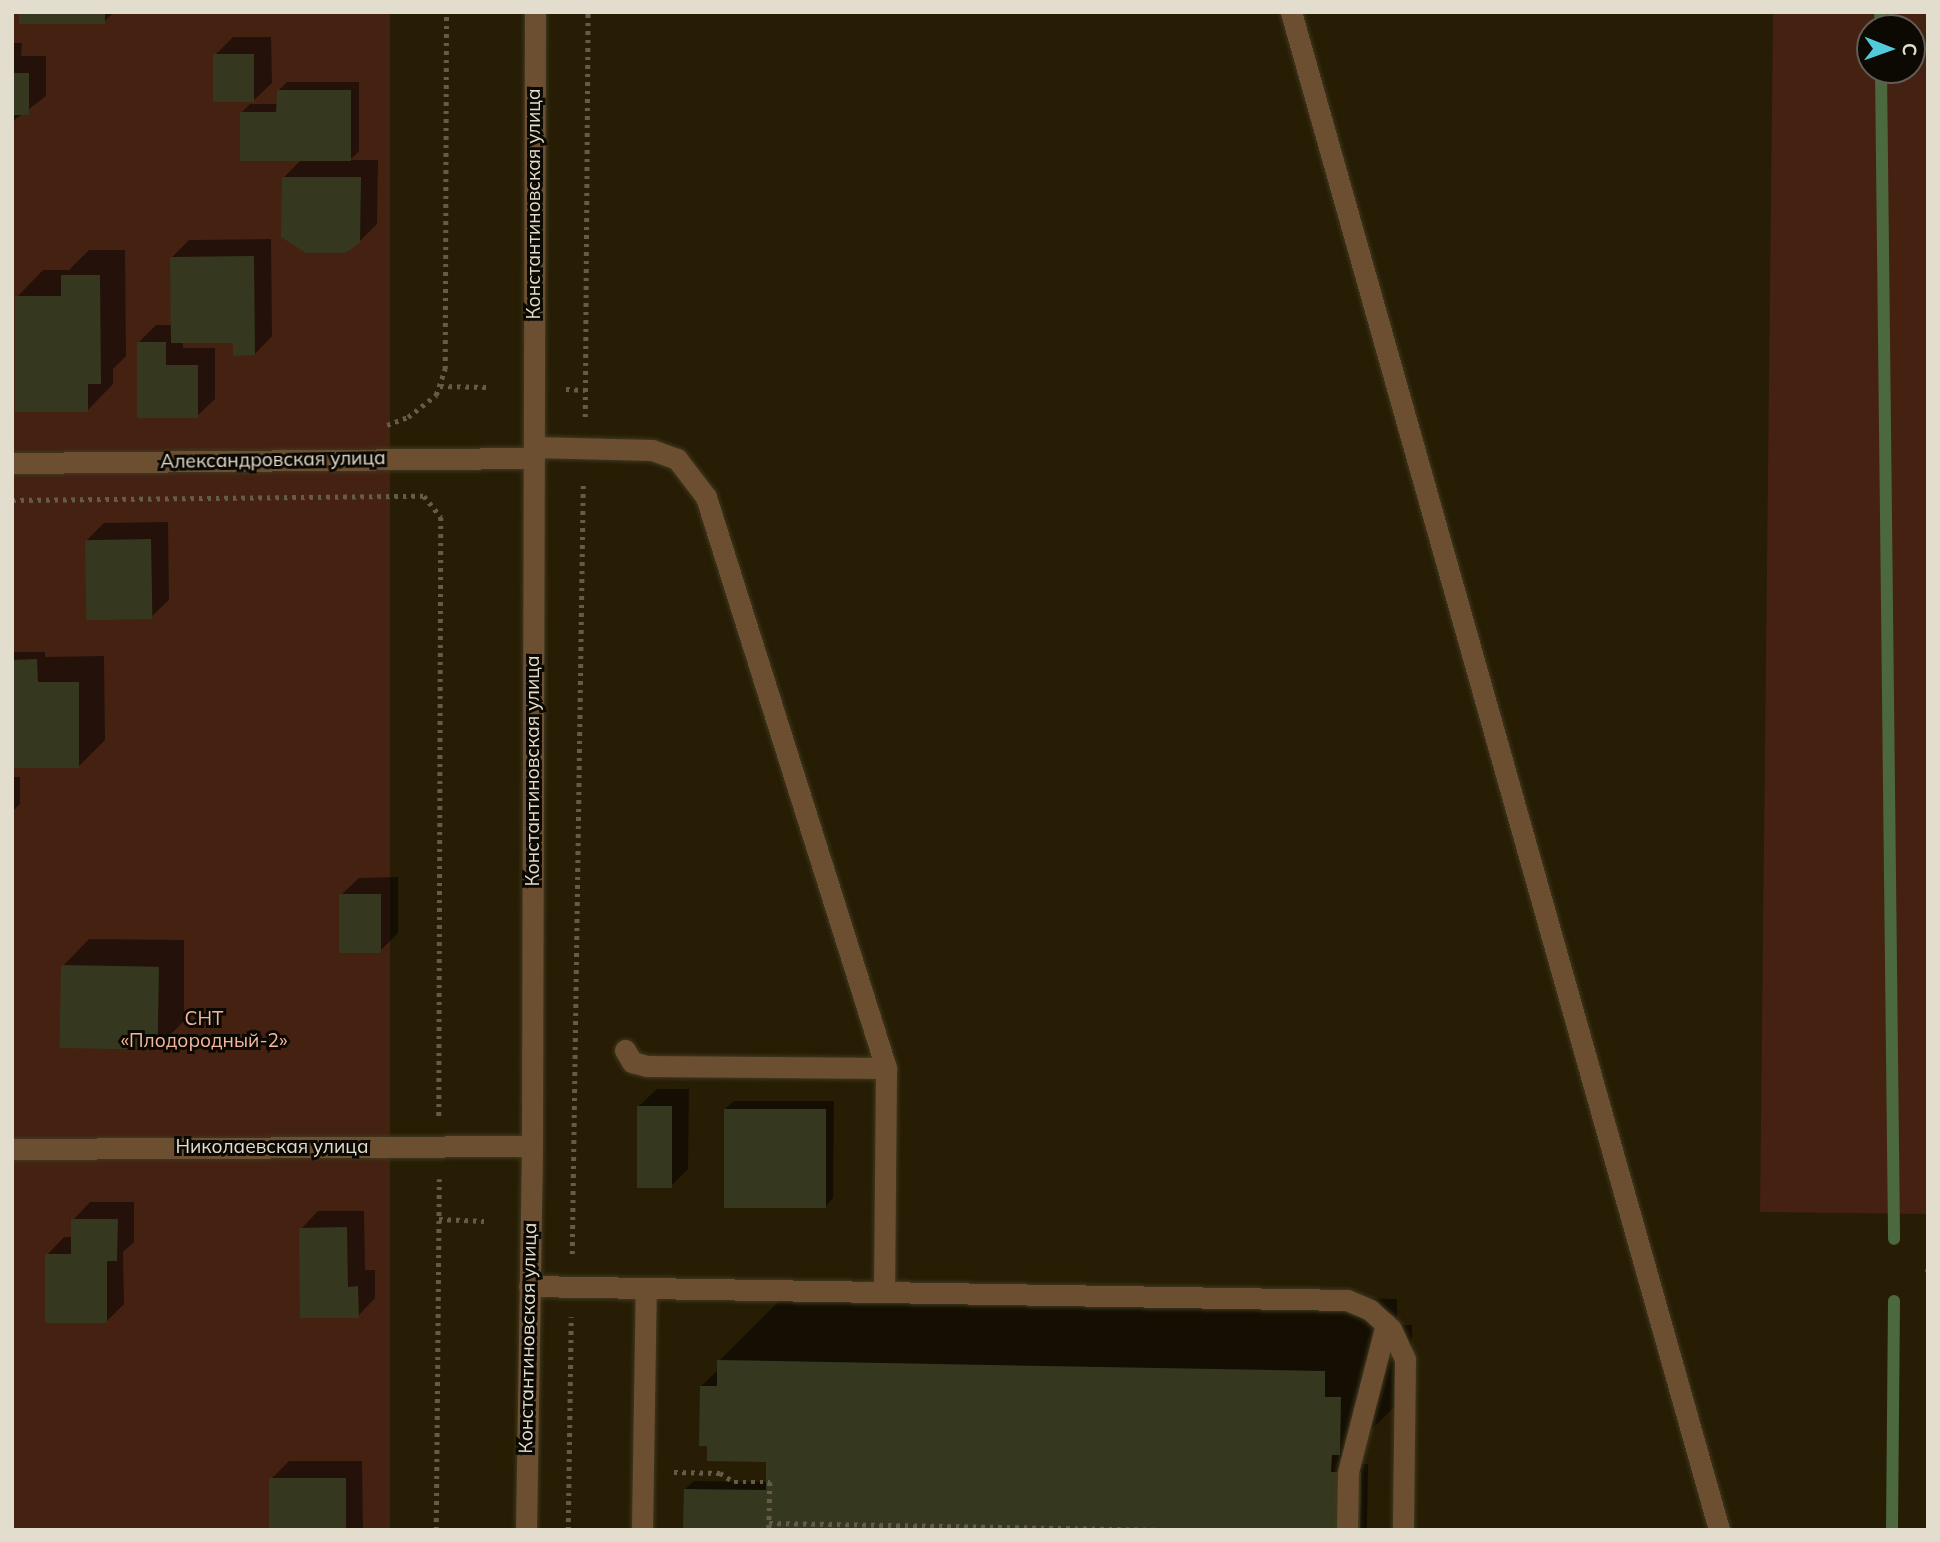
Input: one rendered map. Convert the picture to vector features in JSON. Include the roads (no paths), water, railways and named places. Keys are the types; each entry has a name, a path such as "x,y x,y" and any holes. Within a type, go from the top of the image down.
{"street":[{"name":"Константиновская улица","path":"526,1530 532,1146 535,12"},
{"path":"1291,12 1719,1530"},
{"name":"Александровская улица","path":"12,463 652,450 677,459 694,476 706,498 886,1068 884,1292"},
{"path":"625,1050 632,1062 647,1066 886,1068"},
{"name":"Николаевская улица","path":"12,1149 532,1146"},
{"path":"529,1286 1347,1300 1370,1310 1386,1324 1405,1359 1403,1530"},
{"path":"642,1530 646,1288"},
{"path":"1347,1530 1348,1472 1386,1324"}],"waterway":[{"path":"1881,84 1894,1239"},
{"path":"1892,1530 1894,1301"}],"park label":[{"name":"СНТ «Плодородный-2»","path":"204,1030"}]}
